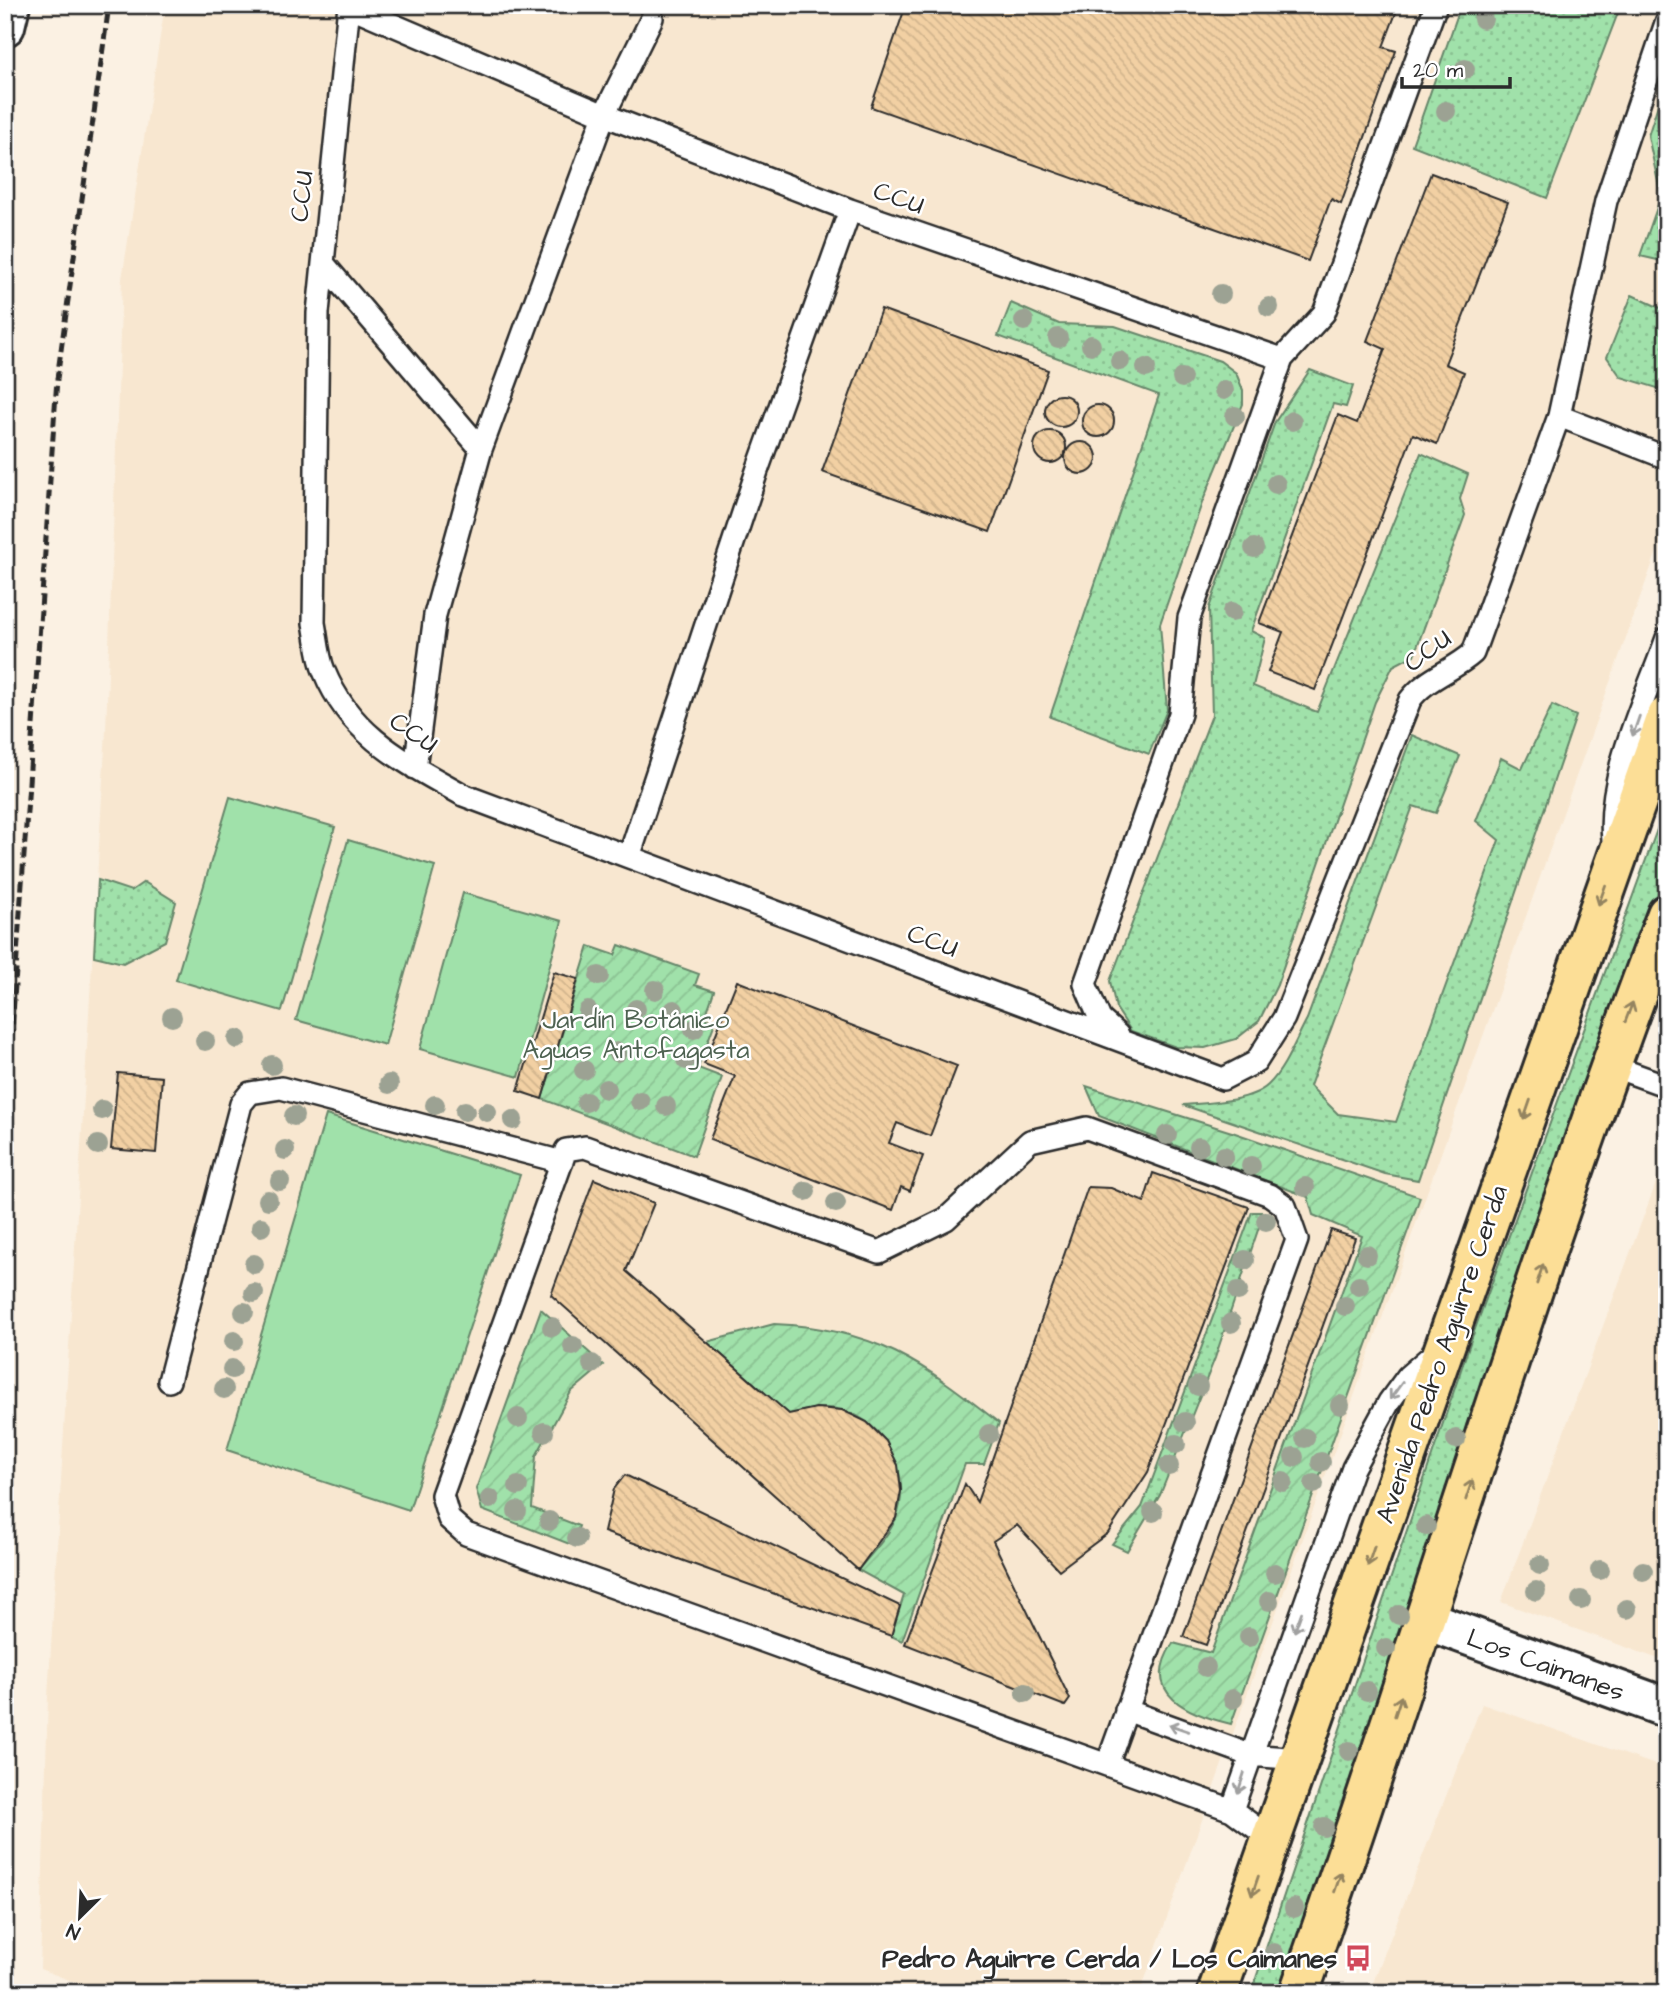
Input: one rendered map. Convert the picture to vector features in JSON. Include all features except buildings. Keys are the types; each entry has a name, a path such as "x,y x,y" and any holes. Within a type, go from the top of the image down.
{"main road":[{"name":"Avenida Pedro Aguirre Cerda","path":"1217,1993 1667,716"},
{"path":"1298,1993 1426,1620 1609,1065 1667,914"}],"street":[{"path":"5,26 9,5"},
{"name":"Los Caimanes","path":"1426,1620 1667,1708"}],"lane":[{"name":"CCU","path":"1125,1042 1100,1018 1085,984 1181,713 1189,618 1282,359 1324,313 1436,5"},
{"name":"CCU","path":"1282,359 850,210 604,116 349,6 318,313 314,623 324,671 352,718 383,750 463,795 1223,1079 1256,1062 1284,1018 1410,699 1420,687 1461,663 1472,653 1559,416 1606,201 1667,20"},
{"path":"415,768 435,614 481,449 604,116 652,18"},
{"path":"629,857 757,471 850,210"},
{"path":"323,263 481,449"},
{"path":"1559,416 1667,458"},
{"path":"1615,858 1611,822 1617,781 1667,638"},
{"path":"1609,1065 1667,1086"},
{"path":"169,1381 241,1104 250,1093 281,1088 562,1162"},
{"path":"1107,1765 1297,1240 1285,1206 1270,1195 1087,1128 1030,1141 946,1219 879,1252 585,1147 566,1150 442,1495 449,1519 466,1534 1107,1765 1232,1810 1272,1840"},
{"path":"1232,1810 1353,1468 1389,1402 1408,1376 1445,1344"},
{"path":"1126,1710 1250,1755 1299,1759"}],"shaded area":[{"path":"165,5 1667,5 1667,523 1140,1993 104,1993 40,1969 48,1697 106,730 122,279"},
{"path":"1667,1153 1667,1662 1501,1602"},
{"path":"1482,1704 1667,1769 1667,1993 1369,1993"}],"green space":[{"path":"1461,5 1621,5 1547,198 1412,145"},
{"path":"1667,76 1667,249 1662,261 1640,256 1661,196 1648,136"},
{"path":"1632,295 1667,311 1667,391 1621,377 1607,357"},
{"path":"1011,303 1059,324 1115,326 1220,361 1236,373 1243,390 1243,404 1202,503 1160,624 1167,710 1149,754 1050,717 1159,395 998,336"},
{"path":"1310,370 1353,386 1346,407 1333,404 1251,631 1265,638 1253,686 1317,712 1421,453 1468,474 1460,499 1465,515 1414,655 1393,666 1375,702 1277,985 1259,1021 1236,1039 1205,1048 1176,1047 1131,1031 1116,1008 1110,981 1212,715 1209,608 1275,422"},
{"path":"1552,705 1576,716 1418,1180 1385,1174 1183,1105 1227,1101 1250,1095 1268,1085 1280,1071 1307,1019 1412,735 1460,756 1436,813 1413,806 1310,1086 1338,1114 1396,1122 1499,840 1476,821 1501,758 1522,769"},
{"path":"230,797 335,827 282,1011 176,980"},
{"path":"1667,802 1667,877 1282,1993 1251,1993 1471,1340"},
{"path":"348,840 435,866 385,1045 296,1020"},
{"path":"98,880 131,891 144,882 176,902 165,941 123,963 94,956"},
{"path":"463,893 562,921 519,1077 420,1049"},
{"name":"Jardín Botánico Aguas Antofagasta","path":"619,945 699,974 695,985 714,991 705,1018 715,1022 698,1068 722,1077 694,1156 542,1099 589,946 615,955"},
{"path":"1086,1086 1235,1133 1420,1197 1231,1724 1185,1708 1174,1699 1165,1689 1162,1676 1164,1661 1173,1643 1211,1653 1362,1236 1313,1215 1308,1197 1099,1116"},
{"path":"326,1115 520,1175 409,1510 227,1450"},
{"path":"1252,1212 1264,1212 1215,1358 1160,1495 1127,1551 1112,1544 1142,1507"},
{"path":"541,1309 603,1365 571,1392 536,1456 532,1508 579,1526 572,1545 482,1510 476,1489"},
{"path":"774,1324 841,1333 896,1352 946,1383 999,1423 984,1464 965,1464 902,1641 891,1636 904,1595 858,1570 889,1532 900,1502 898,1468 883,1438 858,1416 842,1410 822,1408 789,1414 707,1342"}],"railway":[{"path":"5,1129 57,379 109,5"}],"place":[{"name":"Pedro Aguirre Cerda / Los Caimanes","path":"1358,1958"}]}
